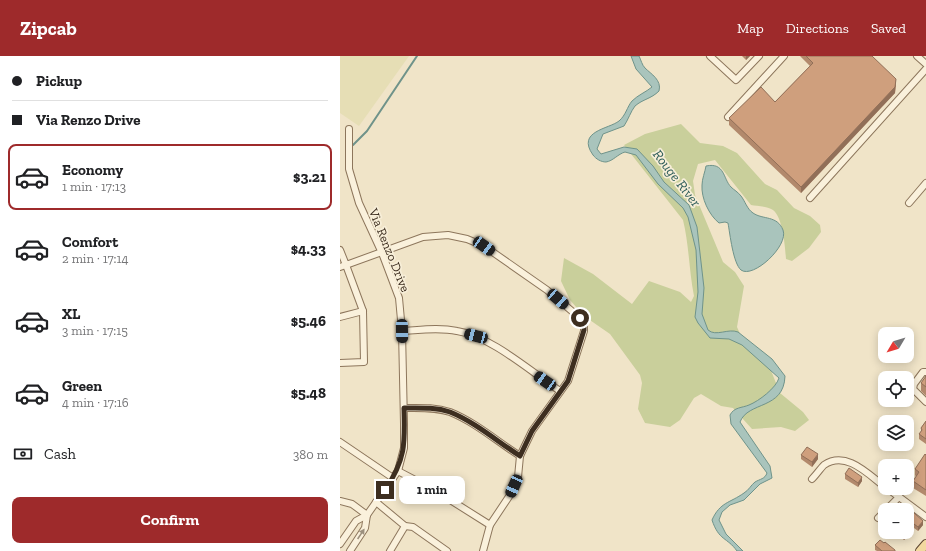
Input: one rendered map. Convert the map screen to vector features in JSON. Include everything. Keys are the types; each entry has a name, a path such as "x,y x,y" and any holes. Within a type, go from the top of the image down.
{"main road":[{"path":"920,551 926,544"}],"street":[{"path":"710,56 736,80 759,56"},
{"path":"728,117 784,56"},
{"path":"917,56 926,64"},
{"path":"810,198 926,69"},
{"name":"Via Renzo Drive","path":"348,129 349,169 359,204 382,253 399,298 402,331 404,408 404,448 398,471 367,515 365,528 350,551"},
{"path":"909,203 926,183"},
{"path":"343,266 423,237 448,235 467,239 484,246 547,290 580,318 584,324 584,330 568,381 532,431 520,456 518,477 510,495 490,525 483,551"},
{"path":"340,250 343,266 363,311 364,362 340,363"},
{"path":"340,317 363,311"},
{"path":"402,331 441,329 458,331 476,336 560,391"},
{"path":"926,372 923,372 914,384 913,388 915,393 926,402"},
{"path":"404,408 432,408 450,412 473,425 520,456"},
{"path":"340,442 393,478"},
{"path":"812,479 825,465 842,460 850,461 878,481"},
{"path":"398,471 436,491 490,525"},
{"path":"896,495 926,517"},
{"path":"893,503 899,497"},
{"path":"340,500 352,504 367,515"},
{"path":"376,502 405,526 413,527 447,551"},
{"name":"Via Renzo Drive","path":"340,544 356,521 367,515"},
{"path":"390,551 405,526"}],"shaded area":[{"path":"340,56 409,56 359,126 340,113"}],"green space":[{"path":"681,124 700,143 723,146 737,153 765,184 777,190 794,208 810,216 820,225 821,232 809,248 792,261 786,259 781,226 779,219 773,210 751,205 715,160 698,164 693,181 695,195 723,262 735,272 744,286 737,327 741,336 768,363 780,393 803,412 809,420 795,431 781,427 752,429 733,408 721,406 701,394 694,398 680,420 670,427 645,423 638,409 642,383 640,375 610,334 584,316 570,300 561,281 564,258 593,274 632,304 649,281 680,292 691,302 694,296 687,238 683,220 624,145 645,134"}],"water":[{"name":"Rouge River","path":"631,56 639,56 644,67 657,80 660,87 659,91 635,106 624,126 603,134 597,149 601,154 624,147 637,149 653,166 664,182 689,205 697,227 704,288 702,314 708,330 715,333 730,331 738,332 772,359 785,376 783,387 779,395 744,415 740,422 770,466 772,478 760,484 744,500 730,505 722,512 719,520 726,534 743,551 737,551 717,532 712,520 722,506 746,492 755,482 765,477 767,473 731,424 730,415 736,409 749,405 762,397 771,390 779,378 742,345 729,339 710,338 698,323 695,317 698,292 696,250 688,217 683,208 658,184 636,155 625,152 611,160 604,162 593,155 589,147 588,141 591,136 619,121 632,101 652,87 636,69"},
{"path":"706,166 717,166 723,172 728,184 739,193 753,213 774,220 783,230 781,244 776,252 761,266 753,270 746,272 741,270 738,266 732,248 728,223 719,223 715,220 706,206 702,190 702,180"}],"building":[{"path":"806,56 872,56 896,79 895,87 801,187 729,118 761,87 775,102 813,63"},
{"path":"926,376 926,387 921,383"},
{"path":"926,421 926,439 919,434"},
{"path":"807,447 818,454 812,462 801,455"},
{"path":"925,454 926,490 914,482 919,472 915,469"},
{"path":"849,468 862,477 858,483 845,474"},
{"path":"914,513 923,521 918,527 914,524"},
{"path":"880,540 884,543 885,542 895,551 882,551 875,545"}],"waterway":[{"path":"353,145 367,131 417,56"}],"route":[{"path":"385,490 398,471 404,448 404,408 432,408 450,412 473,425 520,456 532,431 568,381 584,330 584,324 580,318"}]}
